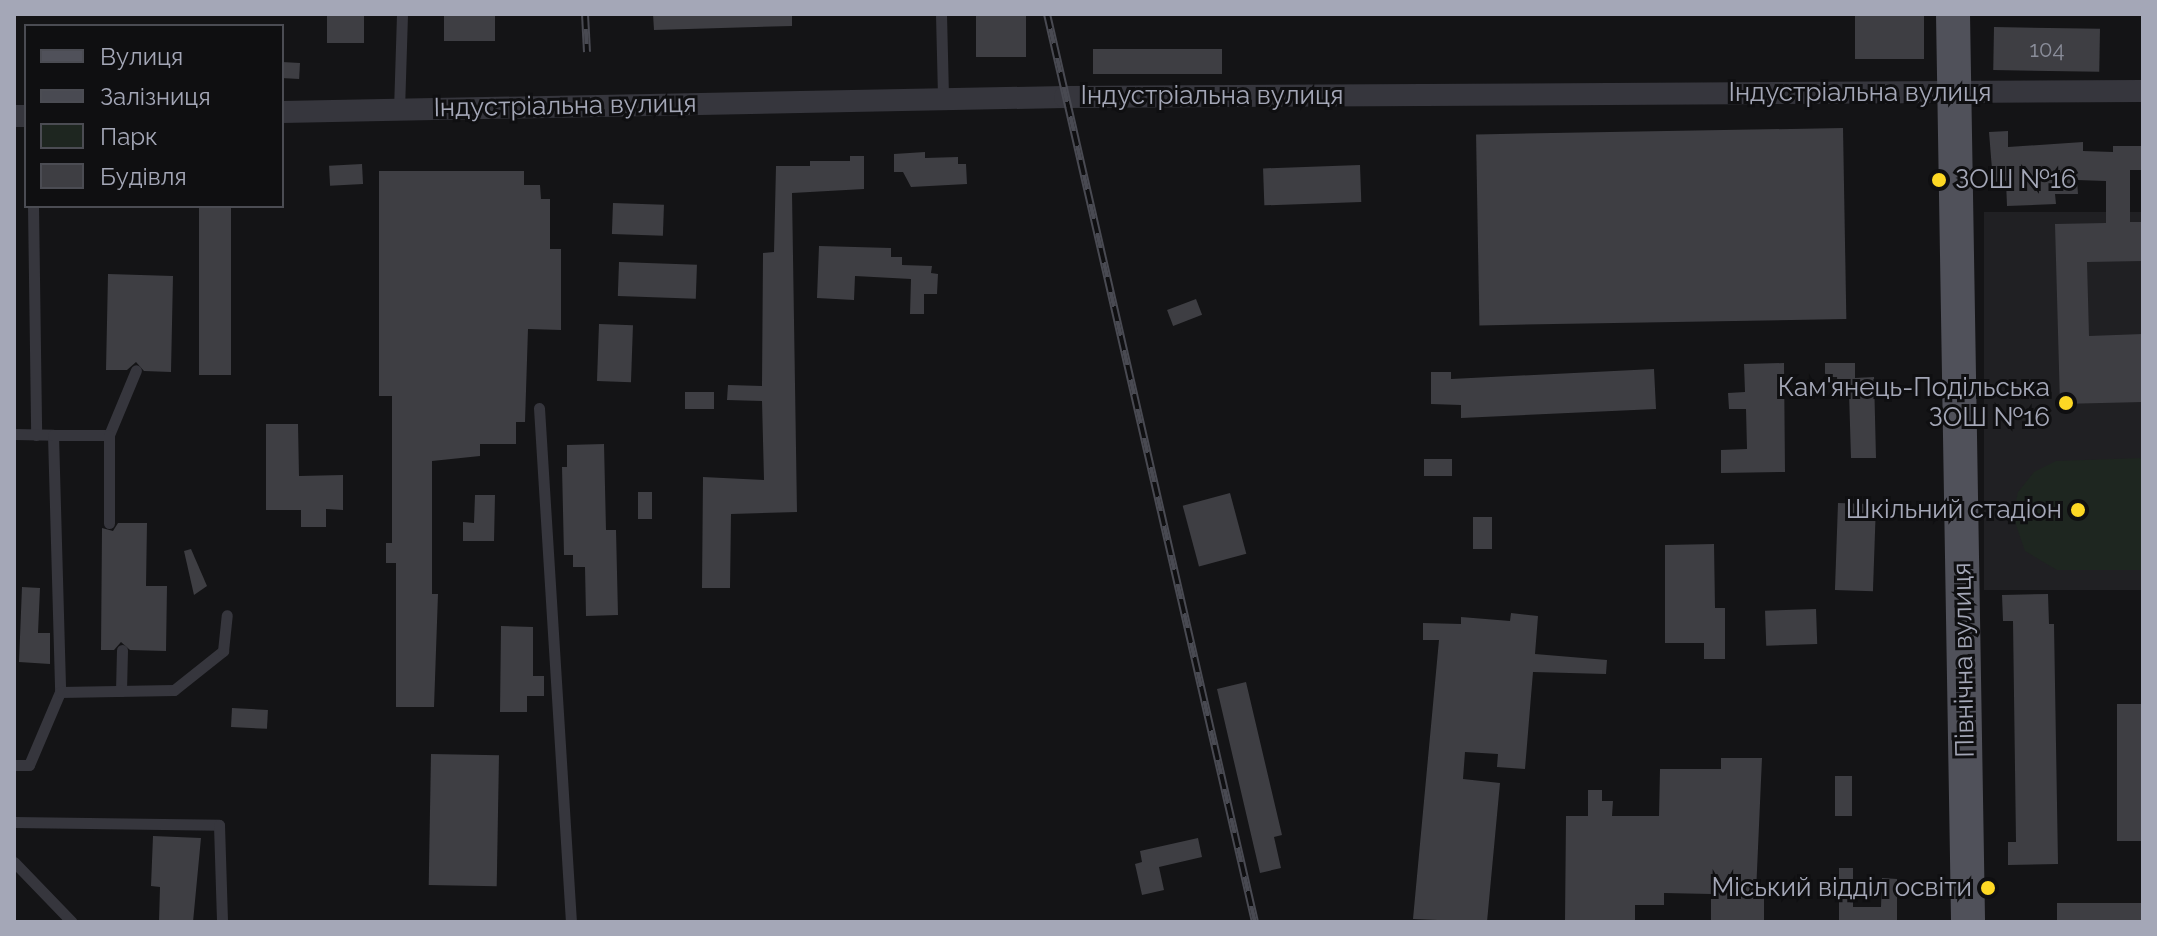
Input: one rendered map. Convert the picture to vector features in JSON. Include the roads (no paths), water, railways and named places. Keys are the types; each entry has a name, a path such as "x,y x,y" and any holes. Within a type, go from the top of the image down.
{"main road":[{"name":"Північна вулиця","path":"1953,14 1968,922"}],"street":[{"name":"Індустріальна вулиця","path":"284,112 943,98 2143,91"}],"lane":[{"path":"399,110 402,14"},
{"path":"941,14 943,98"},
{"path":"33,208 36,435"},
{"path":"109,523 109,435 136,370"},
{"path":"539,408 571,922"},
{"path":"14,434 109,435"},
{"path":"14,765 29,765 60,692 53,435"},
{"path":"60,692 174,690 223,651 227,615"},
{"path":"121,691 122,650"},
{"path":"14,822 219,825 222,922"},
{"path":"14,862 72,922"}],"railway":[{"path":"585,14 587,52"},
{"path":"1047,14 1255,922"}],"place":[{"name":"ЗОШ №16","path":"1939,180"},
{"name":"Кам'янець-Подільська ЗОШ №16","path":"2066,403"},
{"name":"Шкільний стадіон","path":"2078,510"},
{"name":"Міський відділ освіти","path":"1988,888"}]}
